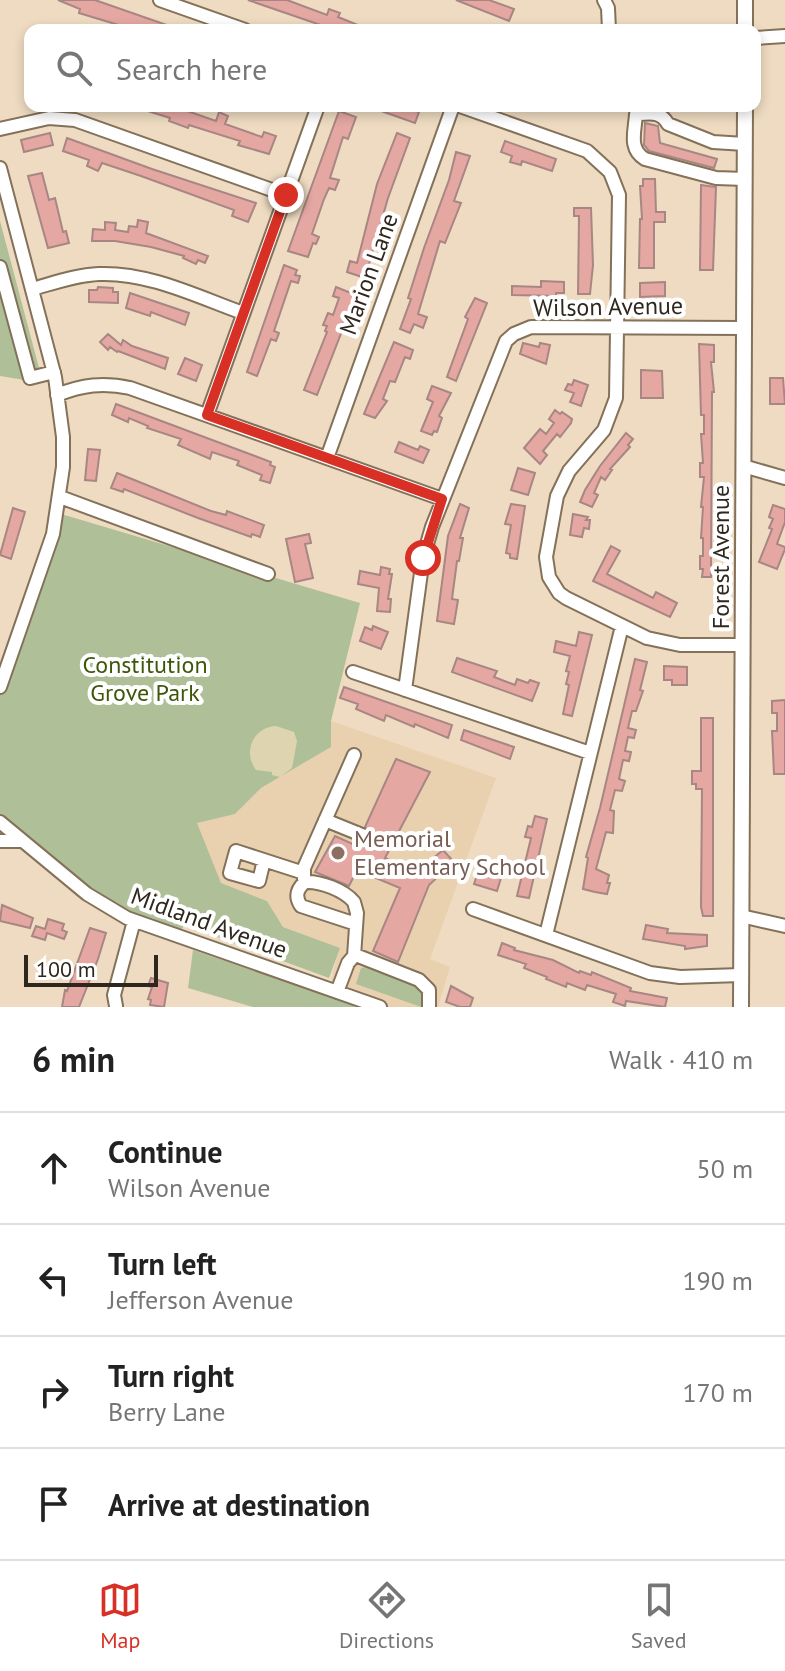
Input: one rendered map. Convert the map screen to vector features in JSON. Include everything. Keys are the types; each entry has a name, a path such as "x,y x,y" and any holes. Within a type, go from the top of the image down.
{"main road":[{"path":"745,0 745,24"},
{"name":"Forest Avenue","path":"741,1007 745,112"}],"street":[{"path":"160,0 228,24"},
{"path":"604,0 609,24"},
{"path":"761,38 785,36"},
{"path":"207,415 316,112"},
{"name":"Marion Lane","path":"327,458 451,112"},
{"path":"477,112 587,151 610,172 621,207 615,403 604,430 569,471 557,496 546,557 549,577 559,593 622,626 664,643 743,645"},
{"path":"745,144 713,142 668,124 664,116 658,113 636,114 636,154 662,165 716,178 745,179"},
{"path":"0,129 49,118 75,120 286,195"},
{"path":"0,169 54,372 63,437 60,497 53,534 0,687"},
{"path":"0,267 30,378 54,372"},
{"path":"32,289 79,277 118,274 154,281 243,313"},
{"name":"Wilson Avenue","path":"405,690 423,558 442,499 506,341 531,327 744,328"},
{"path":"57,395 86,386 116,385 442,499"},
{"path":"743,466 785,478"},
{"path":"60,497 268,574"},
{"path":"546,935 622,626"},
{"path":"353,672 590,753"},
{"path":"354,755 304,868 304,878 296,894 301,906 356,918"},
{"path":"325,820 362,835"},
{"name":"Midland Avenue","path":"0,822 87,894 134,921 380,1007"},
{"path":"0,841 22,841"},
{"path":"264,860 350,897 354,902 354,956 348,963 337,992"},
{"path":"473,909 650,973 680,977 741,975"},
{"path":"741,916 785,926"},
{"path":"116,1006 114,995 134,921"},
{"path":"354,956 419,980 429,990 429,1007"}],"shaded area":[{"name":"Memorial Elementary School","path":"331,721 496,778 430,959 450,967 438,1007 379,1007 329,990 339,948 283,927 267,901 220,883 196,822 235,814 261,788 331,747"}],"green space":[{"path":"0,221 43,383 0,376"},
{"name":"Constitution Grove Park","path":"58,513 360,603 331,721 331,747 261,788 235,814 197,823 221,883 267,901 283,927 340,948 329,978 185,925 175,937 127,918 0,822 0,687"},
{"path":"193,950 355,1005 253,1007 188,988"},
{"path":"371,966 422,989 421,1007 356,984 361,968"}],"sand":[{"path":"276,726 294,732 297,741 292,768 280,777 272,775 272,772 256,770 250,755 256,735"}],"building":[{"path":"58,0 95,0 164,24 115,24 79,13 80,9"},
{"path":"248,0 287,0 327,15 329,9 340,13 338,17 355,24 318,24"},
{"path":"456,0 489,0 514,9 509,21"},
{"path":"151,112 190,112 216,121 219,112 228,116 225,124 262,137 264,132 276,136 269,154 238,145 240,141 189,125 188,128 169,121 170,118"},
{"path":"339,112 356,117 348,139 343,137 330,178 339,180 335,190 329,188 312,234 319,237 316,244 313,243 308,257 288,251"},
{"path":"384,112 419,112 415,123"},
{"path":"645,123 658,126 660,143 717,159 714,168 649,151 644,145"},
{"path":"50,133 53,145 24,152 21,140"},
{"path":"397,133 410,138 388,198 365,278 347,272 350,261 357,263 377,184"},
{"path":"67,138 256,203 248,222 232,216 234,210 141,176 102,163 98,171 87,166 89,160 63,151"},
{"path":"505,141 556,159 552,171 522,161 521,165 510,162 512,156 501,152"},
{"path":"456,152 470,156 454,201 461,203 445,243 440,241 418,314 427,317 423,328 414,324 410,333 400,329"},
{"path":"42,173 49,200 55,198 63,232 66,231 69,243 48,248 28,176"},
{"path":"643,179 655,179 656,212 665,212 665,222 654,222 654,268 639,268 642,219 640,186 643,186"},
{"path":"701,185 716,187 713,270 700,270"},
{"path":"574,208 591,208 593,265 590,294 578,294 579,216 574,216"},
{"path":"138,220 148,222 146,233 208,256 205,263 198,260 196,264 184,256 151,247 92,241 93,229 105,230 105,222 116,223 115,230 128,232 129,226 137,227"},
{"path":"284,265 297,270 295,275 300,276 298,283 291,281 274,331 279,333 276,341 271,339 257,376 247,372"},
{"path":"541,281 564,282 564,293 556,293 556,296 512,295 512,286 541,287"},
{"path":"665,282 665,296 640,297 640,283"},
{"path":"98,287 113,288 113,292 118,292 118,303 89,302 89,290 97,290"},
{"path":"336,287 356,295 317,395 304,390 327,332 327,326 323,325 328,313 333,315 339,298 333,296"},
{"path":"130,293 189,313 185,325 151,312 150,316 126,308"},
{"path":"475,298 487,303 456,381 447,377 468,319 465,317"},
{"path":"108,334 121,345 123,340 168,358 165,369 110,347 108,350 100,342"},
{"path":"394,342 413,350 410,359 405,357 395,382 390,381 383,399 387,401 375,418 364,414"},
{"path":"523,343 539,347 540,343 550,345 546,364 520,354"},
{"path":"699,344 714,345 714,362 711,362 714,392 711,577 702,577 703,569 700,569 700,556 703,556 701,507 704,477 700,477 700,463 703,463 701,434 704,434 704,415 701,415"},
{"path":"185,358 202,365 196,381 178,374"},
{"path":"641,370 662,371 663,398 641,398"},
{"path":"770,378 783,378 785,404 770,404"},
{"path":"574,380 588,385 581,406 570,402 574,393 565,390"},
{"path":"432,386 451,393 439,416 442,418 437,432 434,431 432,435 421,431 433,402 427,399"},
{"path":"116,404 271,462 270,465 275,467 270,483 260,480 262,475 237,465 239,461 212,452 210,459 178,445 181,439 147,428 129,418 128,422 112,415"},
{"path":"555,410 572,419 571,423 543,451 547,455 540,464 524,448 540,429 546,434 554,423 549,419"},
{"path":"626,433 633,439 628,445 630,447 610,469 605,480 601,477 592,507 580,502 600,466"},
{"path":"399,442 418,450 420,446 429,450 423,463 395,452"},
{"path":"88,449 100,450 96,481 85,480"},
{"path":"518,468 535,473 528,495 511,490"},
{"path":"117,473 211,511 226,515 227,511 264,525 260,537 252,534 251,537 124,489 123,492 111,488"},
{"path":"460,504 469,508 460,538 463,538 452,599 458,600 454,624 437,621 448,536"},
{"path":"511,504 525,506 517,559 510,558 510,554 506,553 511,525 505,524"},
{"path":"773,505 785,509 785,522 777,544 785,549 777,569 759,562 772,529 769,528 773,519 769,517"},
{"path":"13,508 25,512 11,559 0,555"},
{"path":"573,514 590,520 589,529 584,528 582,537 570,535"},
{"path":"309,534 311,543 305,544 313,578 295,582 286,539"},
{"path":"611,546 620,551 607,574 653,598 656,592 677,603 670,617 593,581"},
{"path":"381,567 390,569 389,574 392,574 388,599 391,599 390,612 377,611 379,588 358,584 360,571 380,575"},
{"path":"373,626 388,632 381,649 360,641 365,627 372,630"},
{"path":"579,632 592,635 572,716 563,714 569,685 566,684 569,672 566,671 570,656 554,652 556,641 576,646"},
{"path":"457,658 497,671 494,677 515,685 517,679 539,683 532,701 452,672"},
{"path":"635,659 647,662 640,690 643,691 636,711 632,711 628,728 636,730 634,738 628,737 625,751 631,752 629,761 623,760 619,779 625,781 622,791 615,790 610,810 614,811 613,833 606,832 596,869 609,875 607,894 583,889 586,857"},
{"path":"664,666 687,667 687,685 672,685 672,680 664,680"},
{"path":"344,687 452,725 448,738 415,724 414,727 386,715 384,721 356,709 358,704 340,698"},
{"path":"785,700 785,774 774,774 772,731 777,731 777,713 772,713 772,701"},
{"path":"701,718 713,718 713,916 703,916 701,907 702,789 696,789 696,784 692,784 692,771 701,771"},
{"path":"464,730 514,747 510,759 461,740"},
{"name":"Memorial Elementary School","path":"396,759 430,772 385,858 416,872 443,850 454,862 429,885 398,962 373,951 400,888 357,870 349,886 315,872 335,836 357,846 370,839 371,833 365,827"},
{"path":"535,816 547,819 529,898 517,896 531,838 525,837"},
{"path":"480,866 501,878 497,891 474,884"},
{"path":"2,905 33,918 30,928 0,921"},
{"path":"48,919 64,924 62,930 67,932 64,939 47,933 45,940 32,936 36,926 45,929"},
{"path":"646,925 668,929 667,933 707,935 707,946 685,949 685,946 643,939"},
{"path":"90,928 106,933 98,959 79,1007 62,1007 65,990"},
{"path":"502,943 514,950 553,960 579,973 591,975 592,972 631,988 630,991 667,998 665,1007 626,1001 625,1006 613,1002 616,994 587,985 585,990 567,983 566,987 524,968 526,964 498,955"},
{"path":"151,978 168,983 164,1007 150,1005 151,1000 148,999 152,987 148,986"},
{"path":"451,986 473,998 470,1007 446,1002"}],"place":[{"name":"Memorial Elementary School","path":"338,853"}],"route":[{"path":"286,195 207,415 442,499 423,558"}]}
